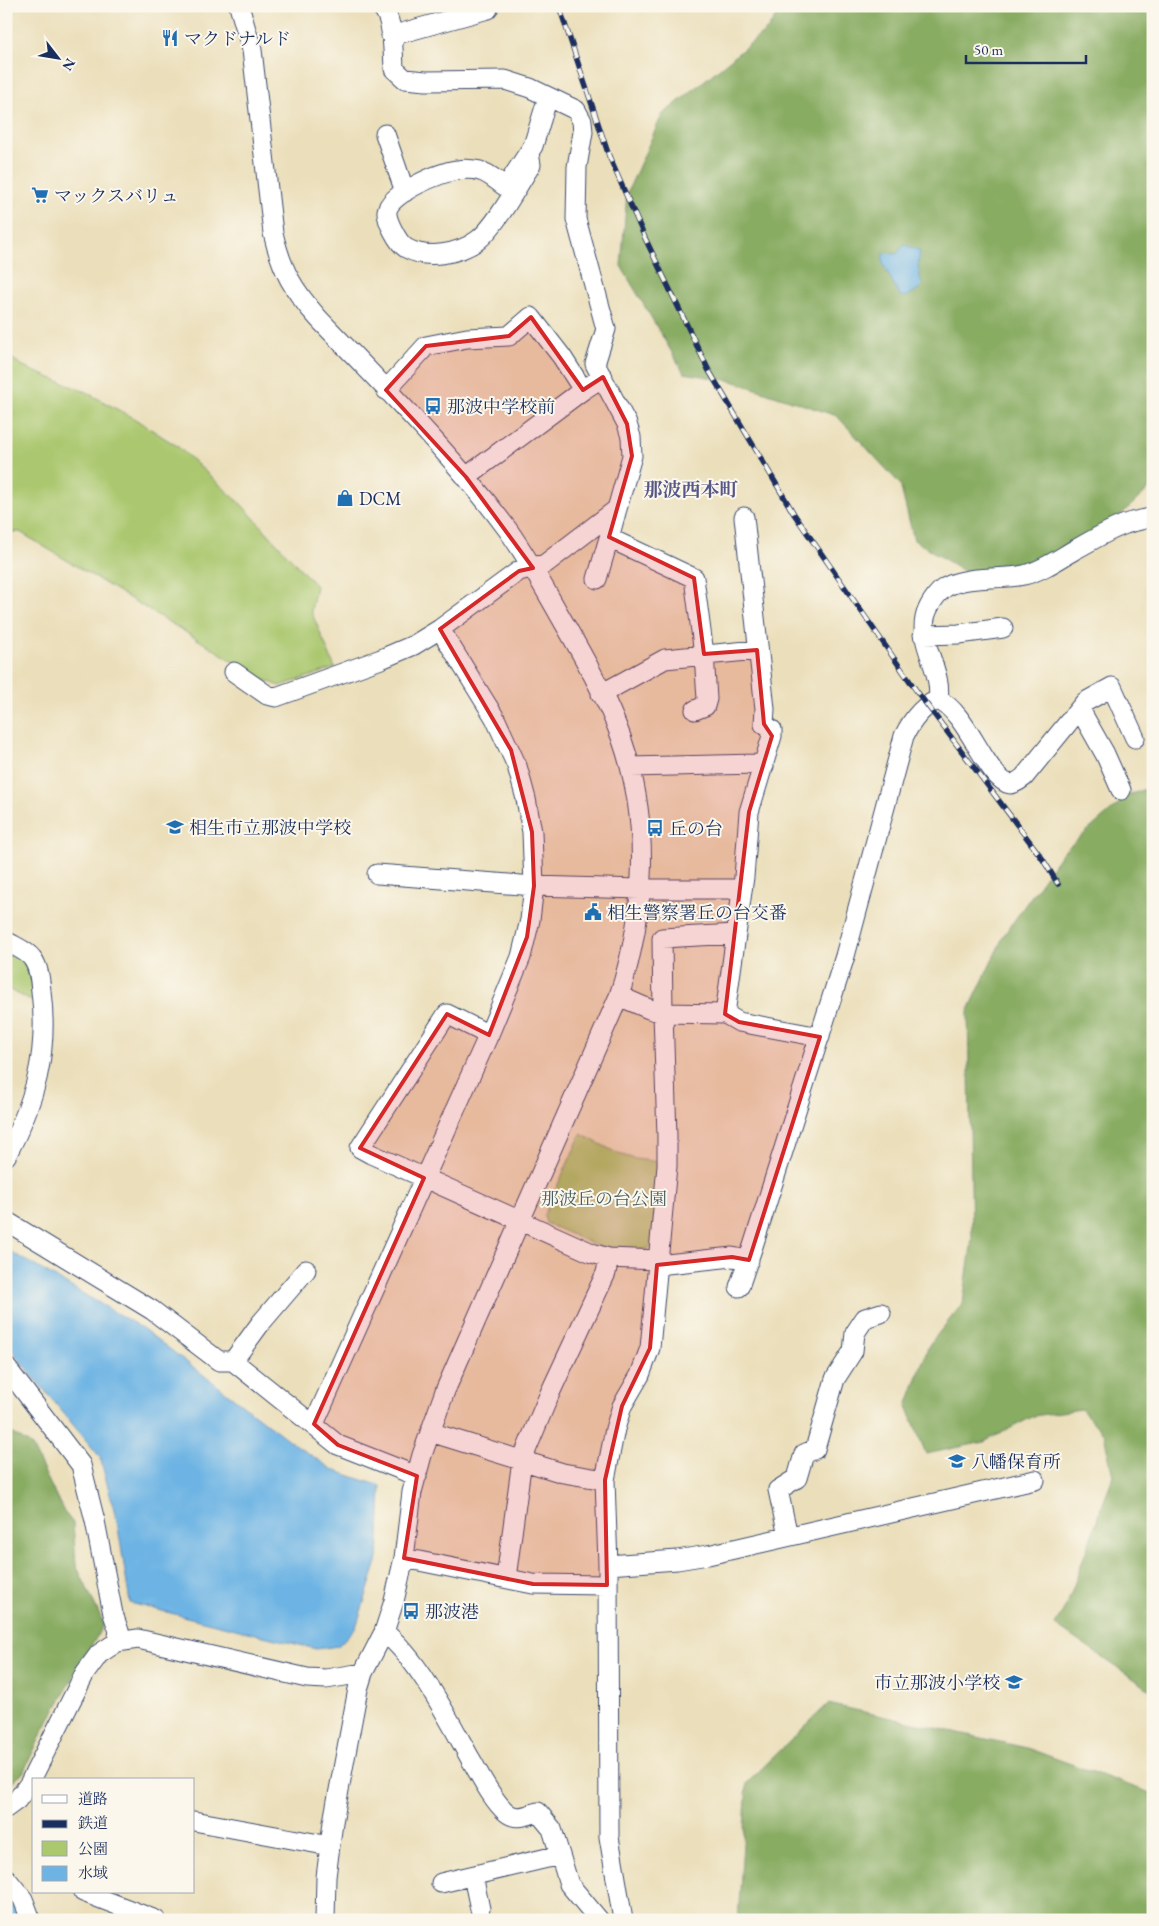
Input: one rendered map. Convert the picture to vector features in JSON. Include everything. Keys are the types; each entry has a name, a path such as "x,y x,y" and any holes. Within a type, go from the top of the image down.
{"street":[{"path":"239,6 252,50 273,233 279,258 289,281 302,300 466,477 509,531 533,568 583,657 621,738 630,767 641,833 637,927 631,961 620,996 446,1391 430,1432 417,1476 408,1519 404,1558 394,1601 384,1632 363,1673 354,1706 330,1846 326,1876 324,1920"},
{"path":"380,6 389,18 394,69 405,78 426,81 505,80 530,88 576,110 582,121 583,132 578,167 576,219 606,328 595,364 627,424 633,448 597,579"},
{"path":"391,36 488,9"},
{"path":"529,153 531,165 495,220 478,240 446,254 431,255 410,250 398,240 387,214 388,209 393,201 405,192 430,179 458,170 481,171 506,187 533,146 548,97"},
{"path":"385,134 405,192"},
{"path":"386,390 426,346 467,338 509,336 531,317 562,357 583,390"},
{"path":"466,477 602,378"},
{"path":"234,672 267,696 276,697 414,645 440,629 520,571 545,564 617,508 618,505"},
{"path":"725,1014 742,889 749,812 764,766 772,730 764,724 744,517"},
{"path":"938,700 940,690 938,680 923,635 925,618 933,599 945,588 975,579 1025,575 1044,567 1124,524 1153,517"},
{"path":"608,538 694,578 704,654 707,699 705,706 695,710"},
{"path":"923,635 959,634 1003,628"},
{"path":"314,1424 489,1034 520,958 530,920 534,886 532,832 528,807 517,766 495,718 440,629"},
{"path":"602,694 665,659 757,650"},
{"path":"739,1287 845,956 904,736 910,725 932,702 938,700 945,702 962,720 980,752 1000,778 1009,784 1016,783 1024,777 1085,702 1112,687 1135,738"},
{"path":"1073,716 1083,716 1105,754 1121,790"},
{"path":"630,767 757,764 764,766"},
{"path":"378,874 534,886 742,889"},
{"path":"623,1920 609,1837 608,1565 605,1480 615,1429 622,1406 640,1375 650,1348 667,1166 662,938 736,934"},
{"path":"6,942 32,957 38,971 43,1005 43,1037 42,1061 29,1108 6,1156"},
{"path":"620,996 663,1013 725,1014 739,1022 820,1037"},
{"path":"489,1034 447,1014 360,1148 592,1253 608,1258 657,1260 666,1264 732,1257 749,1260"},
{"path":"6,1221 152,1310 219,1361 234,1362 338,1445 417,1476"},
{"path":"506,1578 522,1460 550,1393 606,1273 608,1258"},
{"path":"234,1362 260,1324 306,1270"},
{"path":"788,1536 778,1490 797,1478 804,1454 815,1449 835,1379 853,1351 855,1334 865,1318 882,1313"},
{"path":"6,1367 81,1465 96,1521 113,1614 118,1631 118,1642"},
{"path":"430,1432 563,1473 605,1480"},
{"path":"608,1565 700,1556 1036,1480"},
{"path":"404,1558 533,1584 607,1585"},
{"path":"384,1632 394,1640 411,1661 442,1708 483,1781 506,1812 518,1818 538,1812 552,1829 569,1884 599,1920"},
{"path":"34,1778 85,1673 99,1654 118,1642 138,1639 307,1678 326,1679 363,1673"},
{"path":"6,1808 17,1800 31,1785"},
{"path":"195,1821 330,1846"},
{"path":"441,1883 560,1855"},
{"path":"473,1876 480,1909"},
{"path":"6,1878 28,1896 31,1920"},
{"path":"89,1894 156,1920"}],"highlighted area":[{"path":"531,317 583,390 603,377 627,424 632,456 609,537 694,578 704,654 757,650 764,724 772,736 749,812 725,1014 739,1022 820,1037 749,1260 732,1257 657,1265 650,1348 622,1406 605,1480 607,1585 533,1584 404,1558 417,1476 338,1445 314,1424 424,1178 360,1148 447,1014 489,1035 527,937 534,886 532,832 511,750 440,629 519,571 533,568 466,477 386,390 426,346 509,336"}],"green space":[{"path":"782,6 1153,6 1153,485 1112,523 1025,574 967,573 914,540 900,484 837,416 732,381 684,373 621,266 627,193 662,115 768,29"},
{"path":"6,355 28,369 86,392 135,419 177,446 242,505 316,586 311,611 335,668 280,686 254,676 220,653 20,532 6,532"},
{"path":"1153,786 1153,1692 1055,1625 1068,1602 1113,1476 1104,1434 1081,1409 1034,1416 984,1442 926,1454 907,1406 929,1345 963,1303 972,1239 968,1012 1004,935 1062,853 1129,795"},
{"path":"6,949 25,960 34,979 36,1003 6,988"},
{"name":"那波丘の台公園","path":"581,1134 619,1154 635,1159 660,1162 653,1245 646,1250 601,1248 546,1223 544,1215"},
{"path":"6,1429 31,1445 64,1512 73,1523 76,1565 104,1624 44,1729 23,1773 6,1787"},
{"path":"828,1704 1027,1748 1153,1794 1153,1920 738,1920 747,1783"}],"water":[{"path":"904,244 920,251 918,266 922,287 906,297 900,296 883,264 883,253 897,254"},
{"path":"6,1249 142,1328 290,1441 333,1470 381,1486 378,1559 356,1627 338,1646 316,1649 130,1603 117,1521 100,1457 20,1361 6,1341"},
{"path":"6,1896 21,1918 22,1920 6,1920"}],"railway":[{"path":"559,6 609,156 645,238 708,369 794,514 918,693 1042,858 1058,884"}],"place":[{"name":"マクドナルド","path":"170,38"},
{"name":"マックスバリュ","path":"40,195"},
{"name":"那波中学校前","path":"433,406"},
{"name":"DCM","path":"345,498"},
{"name":"相生市立那波中学校","path":"175,827"},
{"name":"丘の台","path":"655,828"},
{"name":"相生警察署丘の台交番","path":"593,912"},
{"name":"八幡保育所","path":"957,1461"},
{"name":"那波港","path":"411,1611"},
{"name":"市立那波小学校","path":"1014,1682"}],"district":[{"name":"那波西本町","path":"691,489"}]}
